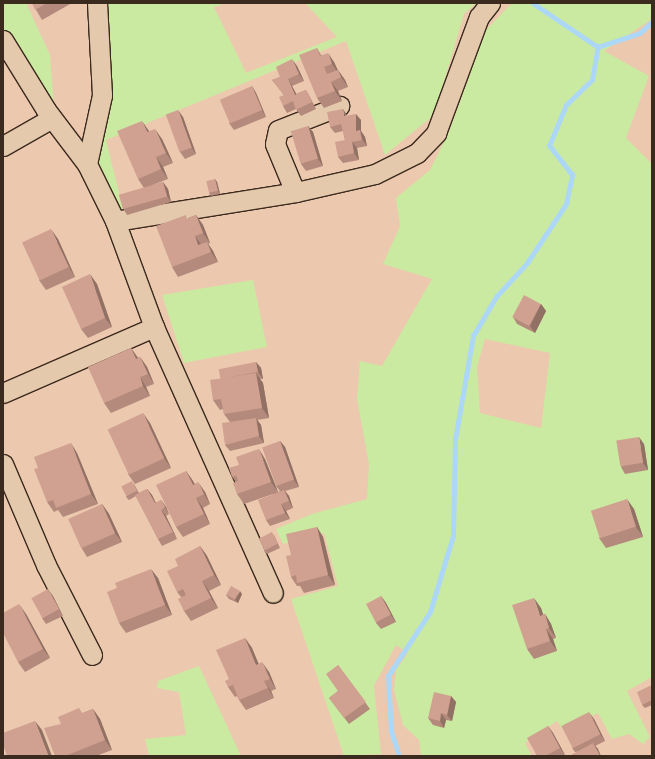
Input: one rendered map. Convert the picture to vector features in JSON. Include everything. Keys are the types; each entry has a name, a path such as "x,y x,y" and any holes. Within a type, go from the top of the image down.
{"street":[{"path":"87,164 102,95 98,3"},
{"path":"115,221 295,192 375,174 417,153 436,133 476,24 490,3"},
{"path":"3,40 52,118 87,164 115,221 154,327 273,593"},
{"path":"295,192 275,144 278,130 339,106"},
{"path":"3,146 52,118"},
{"path":"3,393 154,327"},
{"path":"3,464 6,485 92,655"}],"green space":[{"path":"3,3 26,3 50,55 54,108 3,28"},
{"path":"106,3 226,3 214,7 246,73 337,37 305,3 476,3 464,14 434,115 385,155 346,41 106,140 124,213 113,204 92,162 111,71"},
{"path":"512,3 652,3 652,19 604,51 649,76 626,138 652,164 652,677 627,691 650,737 643,744 629,734 612,739 598,713 563,730 557,721 525,743 532,756 421,756 419,740 403,725 394,690 396,670 408,653 396,645 374,686 381,754 344,756 291,599 338,586 324,533 283,544 276,529 312,514 367,499 369,464 357,399 360,361 382,366 432,279 383,264 400,226 396,198 430,170 449,132 486,30","holes":["485,339 550,353 541,428 480,413 477,367"]},
{"path":"253,280 267,347 184,363 162,295"},
{"path":"199,666 241,756 149,756 145,739 186,735 179,692 157,688 158,681"}],"building":[{"path":"32,3 47,3 35,10"},
{"path":"317,48 320,56 328,53 332,64 324,67 327,74 338,70 341,77 331,82 335,91 317,98 299,55"},
{"path":"292,59 299,74 288,79 295,95 306,90 312,102 296,110 293,101 283,106 279,97 284,95 272,80 280,77 276,67"},
{"path":"252,86 262,110 230,124 220,100"},
{"path":"343,109 344,116 356,114 356,131 360,130 362,140 352,142 354,153 338,157 335,142 345,140 341,124 330,127 327,112"},
{"path":"178,110 192,148 179,152 166,114"},
{"path":"142,121 147,132 155,129 166,153 156,157 161,169 138,179 117,131"},
{"path":"308,126 318,159 301,164 291,131"},
{"path":"215,179 218,191 209,193 206,181"},
{"path":"163,182 167,196 123,209 119,195"},
{"path":"186,215 187,219 196,215 203,233 195,236 198,245 207,242 211,252 172,267 156,226"},
{"path":"51,229 69,267 40,281 22,243"},
{"path":"90,274 105,318 81,329 62,287"},
{"path":"524,295 541,304 529,326 512,317"},
{"path":"131,348 136,359 140,357 148,374 140,377 143,386 104,403 88,367"},
{"path":"256,362 258,372 221,379 219,369"},
{"path":"256,373 262,408 224,414 221,399 213,400 210,380"},
{"path":"143,413 164,458 129,475 108,429"},
{"path":"256,418 259,436 225,445 222,423"},
{"path":"639,437 643,463 620,466 616,441"},
{"path":"280,441 294,480 276,486 262,447"},
{"path":"71,443 91,494 56,508 53,500 47,502 34,469 38,468 34,457"},
{"path":"259,449 271,482 237,494 233,483 238,481 236,475 232,477 229,468 239,465 236,457"},
{"path":"186,471 193,485 198,482 204,494 196,498 204,514 176,527 156,485"},
{"path":"132,481 137,491 126,496 121,486"},
{"path":"147,489 155,503 161,500 165,507 161,510 173,532 158,539 135,495"},
{"path":"284,490 289,501 281,504 285,513 266,520 258,500"},
{"path":"627,499 636,527 600,538 591,511"},
{"path":"102,504 115,533 81,548 68,519"},
{"path":"317,527 328,575 297,583 296,575 291,577 286,556 291,555 286,534"},
{"path":"272,532 278,544 265,550 259,539"},
{"path":"200,546 214,575 202,581 211,598 184,611 178,599 186,595 183,589 177,592 167,571 178,566 175,559"},
{"path":"151,569 165,605 119,623 107,592 117,588 115,583"},
{"path":"231,586 240,591 235,600 226,595"},
{"path":"48,589 59,609 43,618 31,598"},
{"path":"381,596 391,615 376,623 366,604"},
{"path":"534,598 540,616 545,614 549,628 546,629 550,641 527,649 512,605"},
{"path":"19,604 43,649 18,662 3,633 3,613"},
{"path":"245,638 256,665 262,662 270,679 264,681 268,688 239,700 233,685 228,687 225,681 229,679 216,650"},
{"path":"338,665 366,702 344,718 329,698 338,691 326,674"},
{"path":"652,685 652,700 642,705 637,692"},
{"path":"434,692 451,696 447,715 441,713 440,721 428,718"},
{"path":"79,708 82,713 93,709 105,740 65,756 55,756 44,728 61,724 58,717"},
{"path":"589,712 600,734 573,748 561,726"},
{"path":"35,721 48,755 7,756 3,744 3,733"},
{"path":"548,726 560,748 545,756 537,756 527,738"},
{"path":"593,743 600,756 571,755"}],"waterway":[{"path":"533,3 598,47"},
{"path":"399,756 391,731 388,676 430,612 453,536 455,440 473,336 496,297 527,263 566,204 572,175 549,146 566,105 592,80 598,47 640,33 652,22"}]}
